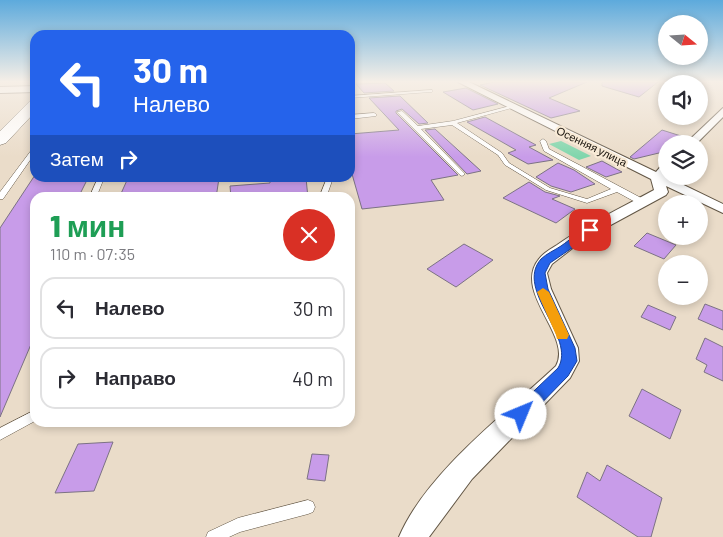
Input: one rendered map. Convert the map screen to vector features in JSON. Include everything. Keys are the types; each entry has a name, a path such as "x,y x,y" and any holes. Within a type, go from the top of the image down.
{"street":[{"name":"Осенняя улица","path":"512,107 658,171"},
{"path":"1,138 30,109"},
{"path":"699,135 723,111"},
{"path":"413,537 427,512 450,483 563,372 570,361 568,348 542,289 539,273 546,261 578,237 661,192 661,185"},
{"name":"Осенняя улица","path":"682,185 723,209"}],"lane":[{"path":"417,128 453,123 512,107"},
{"path":"400,112 462,174"},
{"path":"355,117 374,115"},
{"path":"453,123 500,154 506,164 548,190 588,201 617,189"},
{"path":"543,141 546,150 642,202"},
{"path":"0,197 30,156"},
{"path":"0,435 30,418"},
{"path":"213,537 238,525 308,507"}],"green space":[{"path":"561,141 591,156 579,160 549,144"}],"building":[{"path":"377,107 411,107 428,123 419,124 402,109 396,111 396,113 458,175 431,180 444,200 362,209 354,182 355,134 399,130"},
{"path":"468,107 485,107 473,110"},
{"path":"527,107 571,107 580,111 551,118"},
{"path":"485,117 536,145 529,147 553,160 528,164 508,153 516,150 467,122"},
{"path":"435,129 481,171 467,174 425,130"},
{"path":"662,130 678,135 658,135 658,153 634,159 630,157"},
{"path":"602,161 622,172 606,177 586,167"},
{"path":"558,163 574,170 595,184 571,192 551,186 536,177"},
{"path":"30,182 86,182 81,192 30,192 30,347 0,417 0,228"},
{"path":"126,182 218,182 217,192 122,192"},
{"path":"306,182 307,192 230,192 230,186"},
{"path":"529,182 545,192 560,196 552,199 575,209 556,223 503,198"},
{"path":"647,233 658,238 658,245 676,245 667,255 658,256 634,246"},
{"path":"464,244 493,260 456,287 427,269"},
{"path":"648,305 676,317 670,330 641,317"},
{"path":"705,305 723,311 723,330 698,319"},
{"path":"705,338 723,347 723,381 704,372 707,365 696,359"},
{"path":"642,389 681,410 670,439 629,416"},
{"path":"113,442 94,491 55,493 78,444"},
{"path":"312,454 329,455 325,481 307,479"},
{"path":"607,465 662,498 651,537 638,537 577,497 587,472 600,481"}],"slow traffic":[{"path":"543,292 562,335"}],"route":[{"path":"521,414 563,372 570,361 568,348 542,289 539,273 546,261 590,230"}]}
